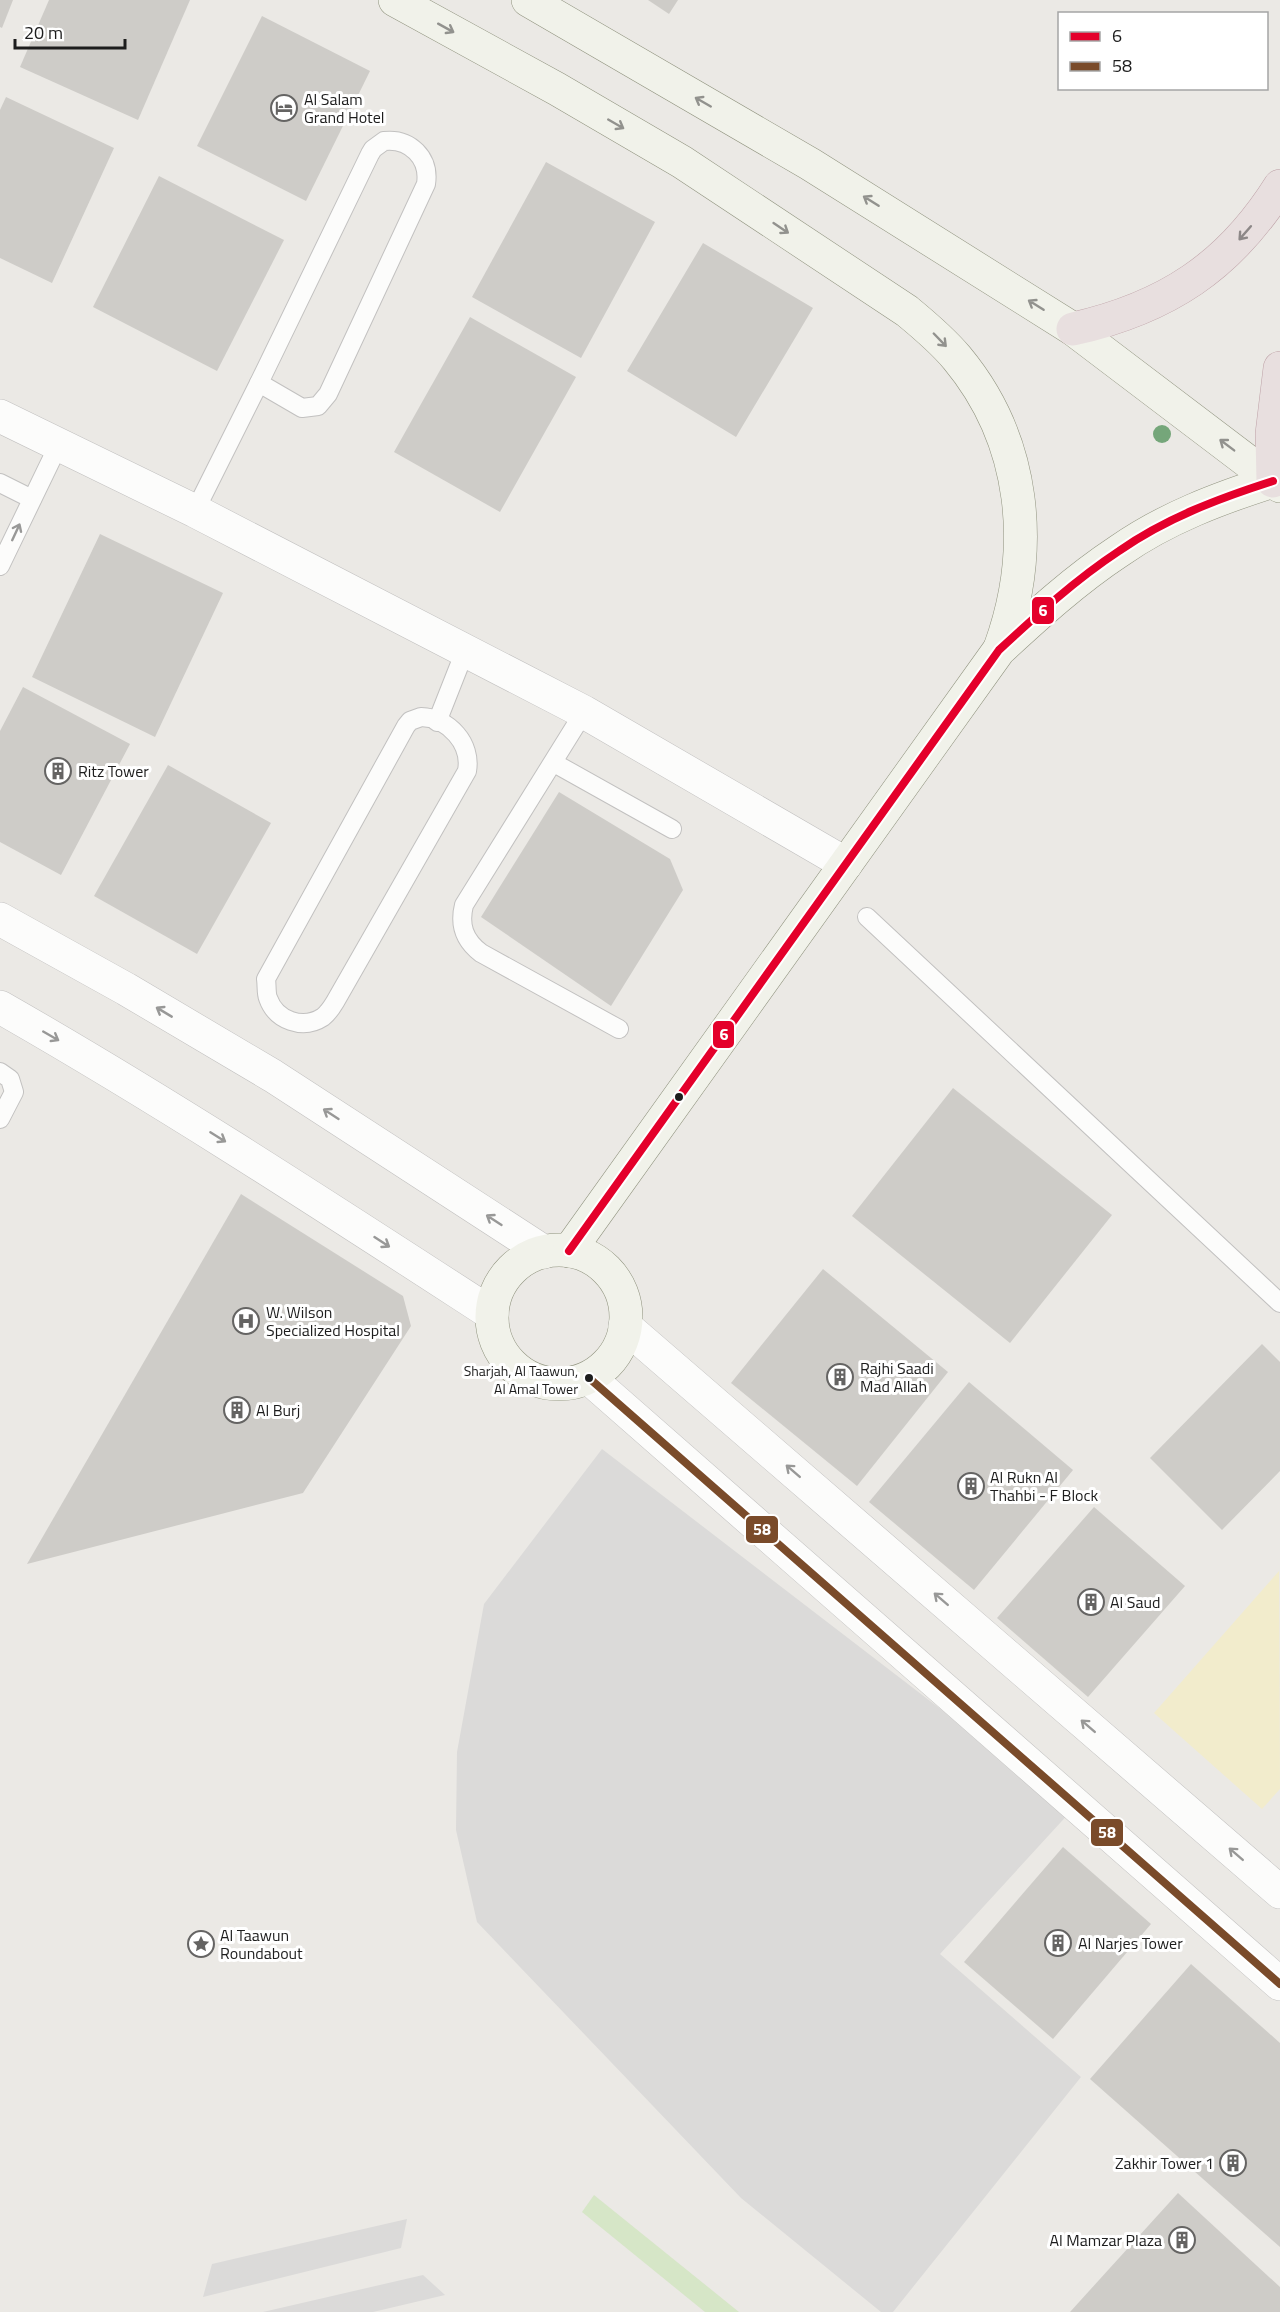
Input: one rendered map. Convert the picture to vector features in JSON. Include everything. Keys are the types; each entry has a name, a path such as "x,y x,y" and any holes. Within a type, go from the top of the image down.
{"highway":[{"path":"1073,328 1110,320 1147,306 1181,288 1214,264 1242,238 1280,186"},
{"path":"1277,483 1272,434 1280,368"}],"main road":[{"path":"395,0 682,162 907,311 957,358 977,386 994,416 1007,448 1016,481 1021,516 1022,550 1011,618 999,650"},
{"path":"528,0 810,164 1073,328 1277,483"},
{"path":"556,1251 846,864 999,650 1057,596 1120,549 1220,498 1277,483"},
{"path":"556,1251 588,1257 604,1268 616,1284 624,1304 625,1326 619,1347 607,1365 589,1378 570,1384 550,1384 534,1380 520,1372 500,1348 494,1332 492,1314 497,1293 507,1274 524,1260 556,1251"}],"street":[{"path":"0,416 195,511 584,712 846,864"},
{"path":"0,919 126,989 273,1076 556,1251"},
{"path":"0,1007 117,1074 492,1314"},
{"path":"625,1326 1280,1892"},
{"path":"589,1378 1280,1984"}],"lane":[{"path":"195,511 373,149 384,141 391,140 410,146 422,158 426,166 426,184 324,401 318,406 302,408 259,383"},
{"path":"0,566 58,446"},
{"path":"0,483 32,499"},
{"path":"437,722 465,651"},
{"path":"584,712 464,905 462,926 465,937 481,953 619,1029"},
{"path":"421,717 437,722 457,734 463,742 467,751 467,771 335,1002 324,1016 308,1023 291,1022 276,1012 267,997 266,979 406,726 410,721 421,717"},
{"path":"554,762 672,829"},
{"path":"867,917 1280,1303"},
{"path":"0,1072 10,1079 14,1092 0,1119"}],"green space":[{"path":"594,2195 739,2312 705,2312 582,2212"}],"sand":[{"path":"1279,1571 1280,1789 1262,1809 1154,1713"}],"shaded area":[{"path":"602,1449 1072,1810 940,1954 1081,2077 893,2312 881,2312 741,2198 477,1922 456,1830 457,1752 484,1604"},
{"path":"407,2219 401,2248 203,2297 212,2264"},
{"path":"423,2275 445,2295 373,2312 263,2312"}],"building":[{"path":"0,0 13,0 2,28 0,27"},
{"path":"49,0 190,0 138,120 20,67"},
{"path":"648,0 678,0 669,14"},
{"name":"Al Salam Grand Hotel","path":"262,16 370,71 306,201 197,146"},
{"path":"6,97 114,148 52,283 0,258 0,110"},
{"path":"546,162 655,222 581,358 472,297"},
{"path":"159,176 284,240 217,371 93,307"},
{"path":"703,243 813,308 736,437 627,371"},
{"path":"470,317 576,377 500,512 394,452"},
{"path":"100,534 223,593 155,737 32,677"},
{"name":"Ritz Tower","path":"23,687 130,744 61,875 0,842 0,731"},
{"path":"168,765 271,823 197,954 94,896"},
{"path":"559,792 670,859 683,890 611,1006 481,917"},
{"path":"953,1088 1112,1215 1010,1343 852,1216"},
{"name":"Al Burj","path":"241,1194 403,1296 411,1326 303,1493 27,1564"},
{"name":"Rajhi Saadi Mad Allah","path":"823,1269 948,1372 857,1486 731,1383"},
{"path":"1262,1344 1280,1362 1280,1471 1222,1530 1150,1458"},
{"name":"Al Rukn Al Thahbi - F Block","path":"969,1382 1073,1470 974,1590 869,1502"},
{"name":"Al Saud","path":"1094,1507 1185,1586 1088,1697 997,1618"},
{"name":"Al Narjes Tower","path":"1063,1847 1151,1924 1053,2039 964,1962"},
{"name":"Zakhir Tower 1","path":"1191,1964 1280,2043 1280,2247 1090,2079"},
{"name":"Al Mamzar Plaza","path":"1178,2193 1280,2287 1280,2312 1070,2312"}],"transit line":[{"name":"6","path":"569,1251 999,650 1072,586 1137,539 1194,510 1273,481"},
{"name":"58","path":"589,1378 1280,1984"}],"place":[{"name":"Al Salam Grand Hotel","path":"284,108"},
{"name":"Ritz Tower","path":"58,771"},
{"name":"W. Wilson Specialized Hospital","path":"246,1321"},
{"name":"Rajhi Saadi Mad Allah","path":"840,1377"},
{"name":"Sharjah, Al Taawun, Al Amal Tower","path":"589,1378"},
{"name":"Al Burj","path":"237,1410"},
{"name":"Al Rukn Al Thahbi - F Block","path":"971,1486"},
{"name":"Al Saud","path":"1091,1602"},
{"name":"Al Narjes Tower","path":"1058,1943"},
{"name":"Al Taawun Roundabout","path":"201,1944"},
{"name":"Zakhir Tower 1","path":"1233,2163"},
{"name":"Al Mamzar Plaza","path":"1182,2240"}]}
